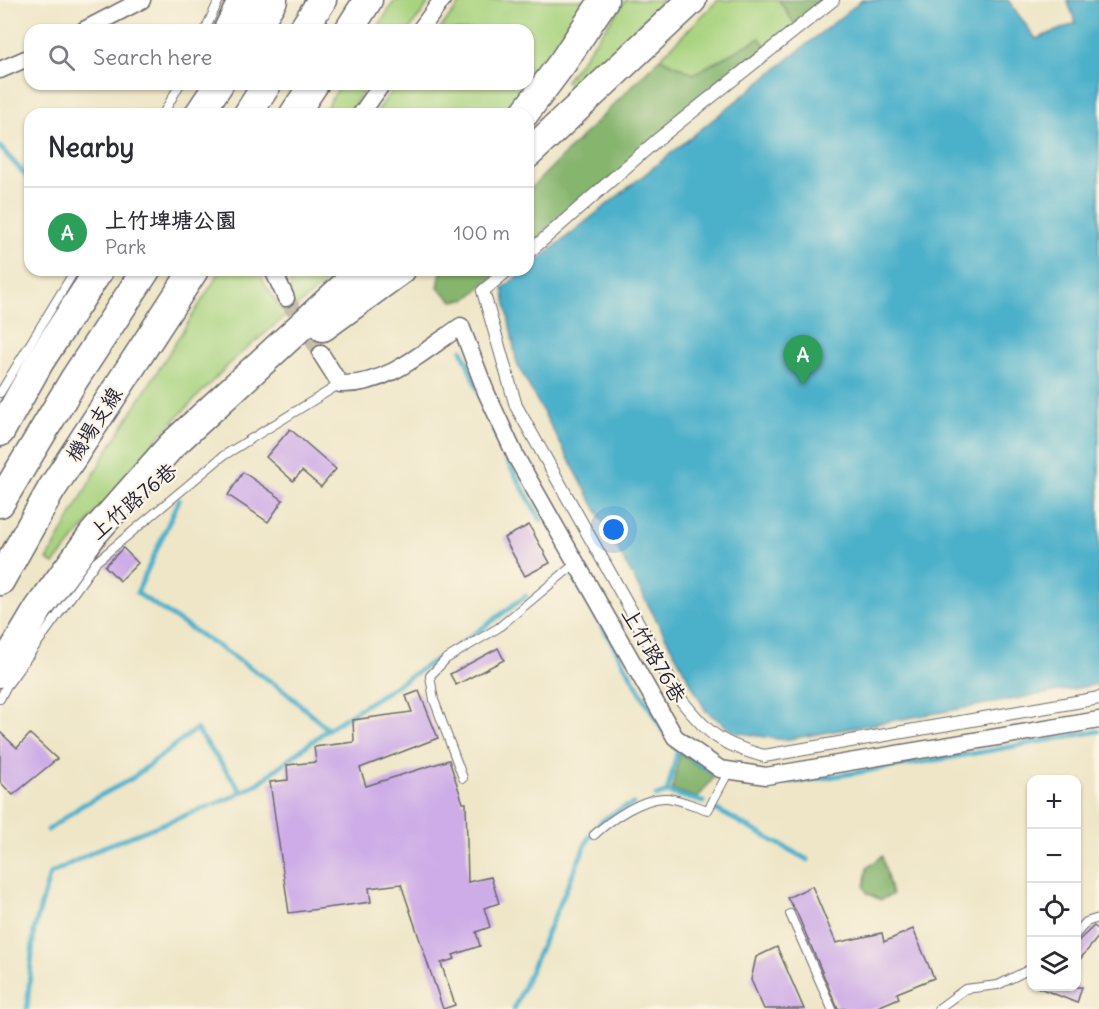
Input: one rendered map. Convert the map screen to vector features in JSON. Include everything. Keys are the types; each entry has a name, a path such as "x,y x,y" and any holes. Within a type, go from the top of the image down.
{"highway":[{"path":"231,24 243,0"},
{"path":"258,24 273,0"},
{"path":"307,24 322,0"},
{"path":"353,24 368,0"},
{"path":"664,24 685,0"},
{"path":"534,148 692,0"},
{"path":"528,108 599,6"},
{"path":"188,108 198,90"},
{"path":"204,108 215,90"},
{"path":"252,108 263,90"},
{"path":"298,108 310,90"},
{"path":"0,432 40,361 95,276"},
{"name":"機場支線","path":"0,503 75,378 142,276"},
{"name":"機場支線","path":"0,581 51,490 190,276"},
{"path":"0,673 39,608 93,534 171,446 356,276"},
{"path":"222,400 393,276"}],"street":[{"path":"96,24 142,0"},
{"path":"424,24 442,0"},
{"path":"534,248 657,140 833,0"},
{"path":"0,70 24,60"},
{"path":"365,108 378,90"},
{"path":"276,276 286,298"},
{"path":"501,276 483,291 516,406 682,700 702,726 729,746 764,756 1099,698"},
{"name":"上竹路76巷","path":"340,384 362,385 387,376 461,326 486,392 516,457 675,737 720,769 766,776 1099,720"},
{"path":"321,354 340,384"}],"lane":[{"path":"208,24 219,0"},
{"path":"167,108 177,90"},
{"path":"0,393 71,276"},
{"name":"上竹路76巷","path":"0,699 6,687 96,562 224,456 340,384"},
{"path":"463,778 434,700 430,676 446,659 498,628 576,563"},
{"path":"594,835 610,820 640,804 666,798 708,810 730,770"},
{"path":"790,914 832,1009"},
{"path":"1081,929 1086,922 1099,918"},
{"path":"938,1009 964,989 998,985 1027,970"}],"green space":[{"path":"395,0 431,0 413,24 380,24"},
{"path":"463,0 584,0 561,43 534,79 534,24 444,24"},
{"path":"626,0 663,0 576,92 565,82"},
{"path":"718,0 779,0 796,26 767,49 760,38 693,74 660,58"},
{"path":"779,0 828,0 796,26"},
{"path":"760,38 767,49 534,242 534,185 660,58 694,74"},
{"path":"337,90 364,90 352,108 326,108"},
{"path":"393,90 526,90 512,108 379,108"},
{"path":"217,276 262,276 280,308 291,296 290,276 334,276 234,359 161,434 54,564 47,560 103,458"},
{"path":"440,276 494,276 467,299 453,301 438,288"},
{"path":"680,754 714,777 698,798 672,790"},
{"path":"882,856 892,895 880,900 867,893 864,887 867,868"}],"water":[{"path":"862,0 1008,0 1036,39 1076,23 1067,0 1099,0 1099,684 784,740 734,732 706,711 517,364 503,288 518,276 534,276 534,263"}],"building":[{"path":"290,429 336,469 321,487 302,471 293,481 266,457"},
{"path":"243,472 283,500 268,522 228,495"},
{"path":"529,525 550,563 525,576 504,538"},
{"path":"123,548 138,563 120,581 105,566"},
{"path":"498,648 504,660 456,685 450,674"},
{"path":"419,691 438,738 360,768 366,786 449,760 463,803 466,803 468,882 491,877 499,903 484,908 490,927 476,932 480,946 453,955 455,959 441,963 455,1005 443,1009 401,884 369,888 371,902 289,913 270,782 288,780 287,765 316,762 314,747 354,742 353,720 412,712 406,696"},
{"path":"0,732 17,748 30,734 57,759 13,795 0,782"},
{"path":"812,886 836,943 882,933 884,942 913,929 934,978 897,993 899,998 873,1009 838,1009 796,911 787,898"},
{"path":"1094,926 1099,930 1099,936 1081,958 1081,938"},
{"path":"777,947 804,1009 764,1009 751,980 756,957"},
{"path":"1047,991 1081,991 1077,1003"}],"waterway":[{"path":"0,147 24,173"},
{"path":"462,350 506,459 541,520"},
{"path":"179,500 137,593 282,689 328,729"},
{"path":"571,573 665,734"},
{"path":"27,1009 34,930 50,874 103,847 230,798 257,784 328,729 462,643 526,596"},
{"path":"48,830 81,806 131,779 196,729 242,792"},
{"path":"777,782 804,781 1099,731"},
{"path":"667,792 678,749 711,772"},
{"path":"731,780 747,781"},
{"path":"656,796 667,792 703,802"},
{"path":"514,1009 588,839 607,817 633,804"},
{"path":"717,810 808,860"}],"tunnel":[{"path":"286,298 321,354"}],"place":[{"name":"上竹埤塘公園","path":"803,385"}]}
